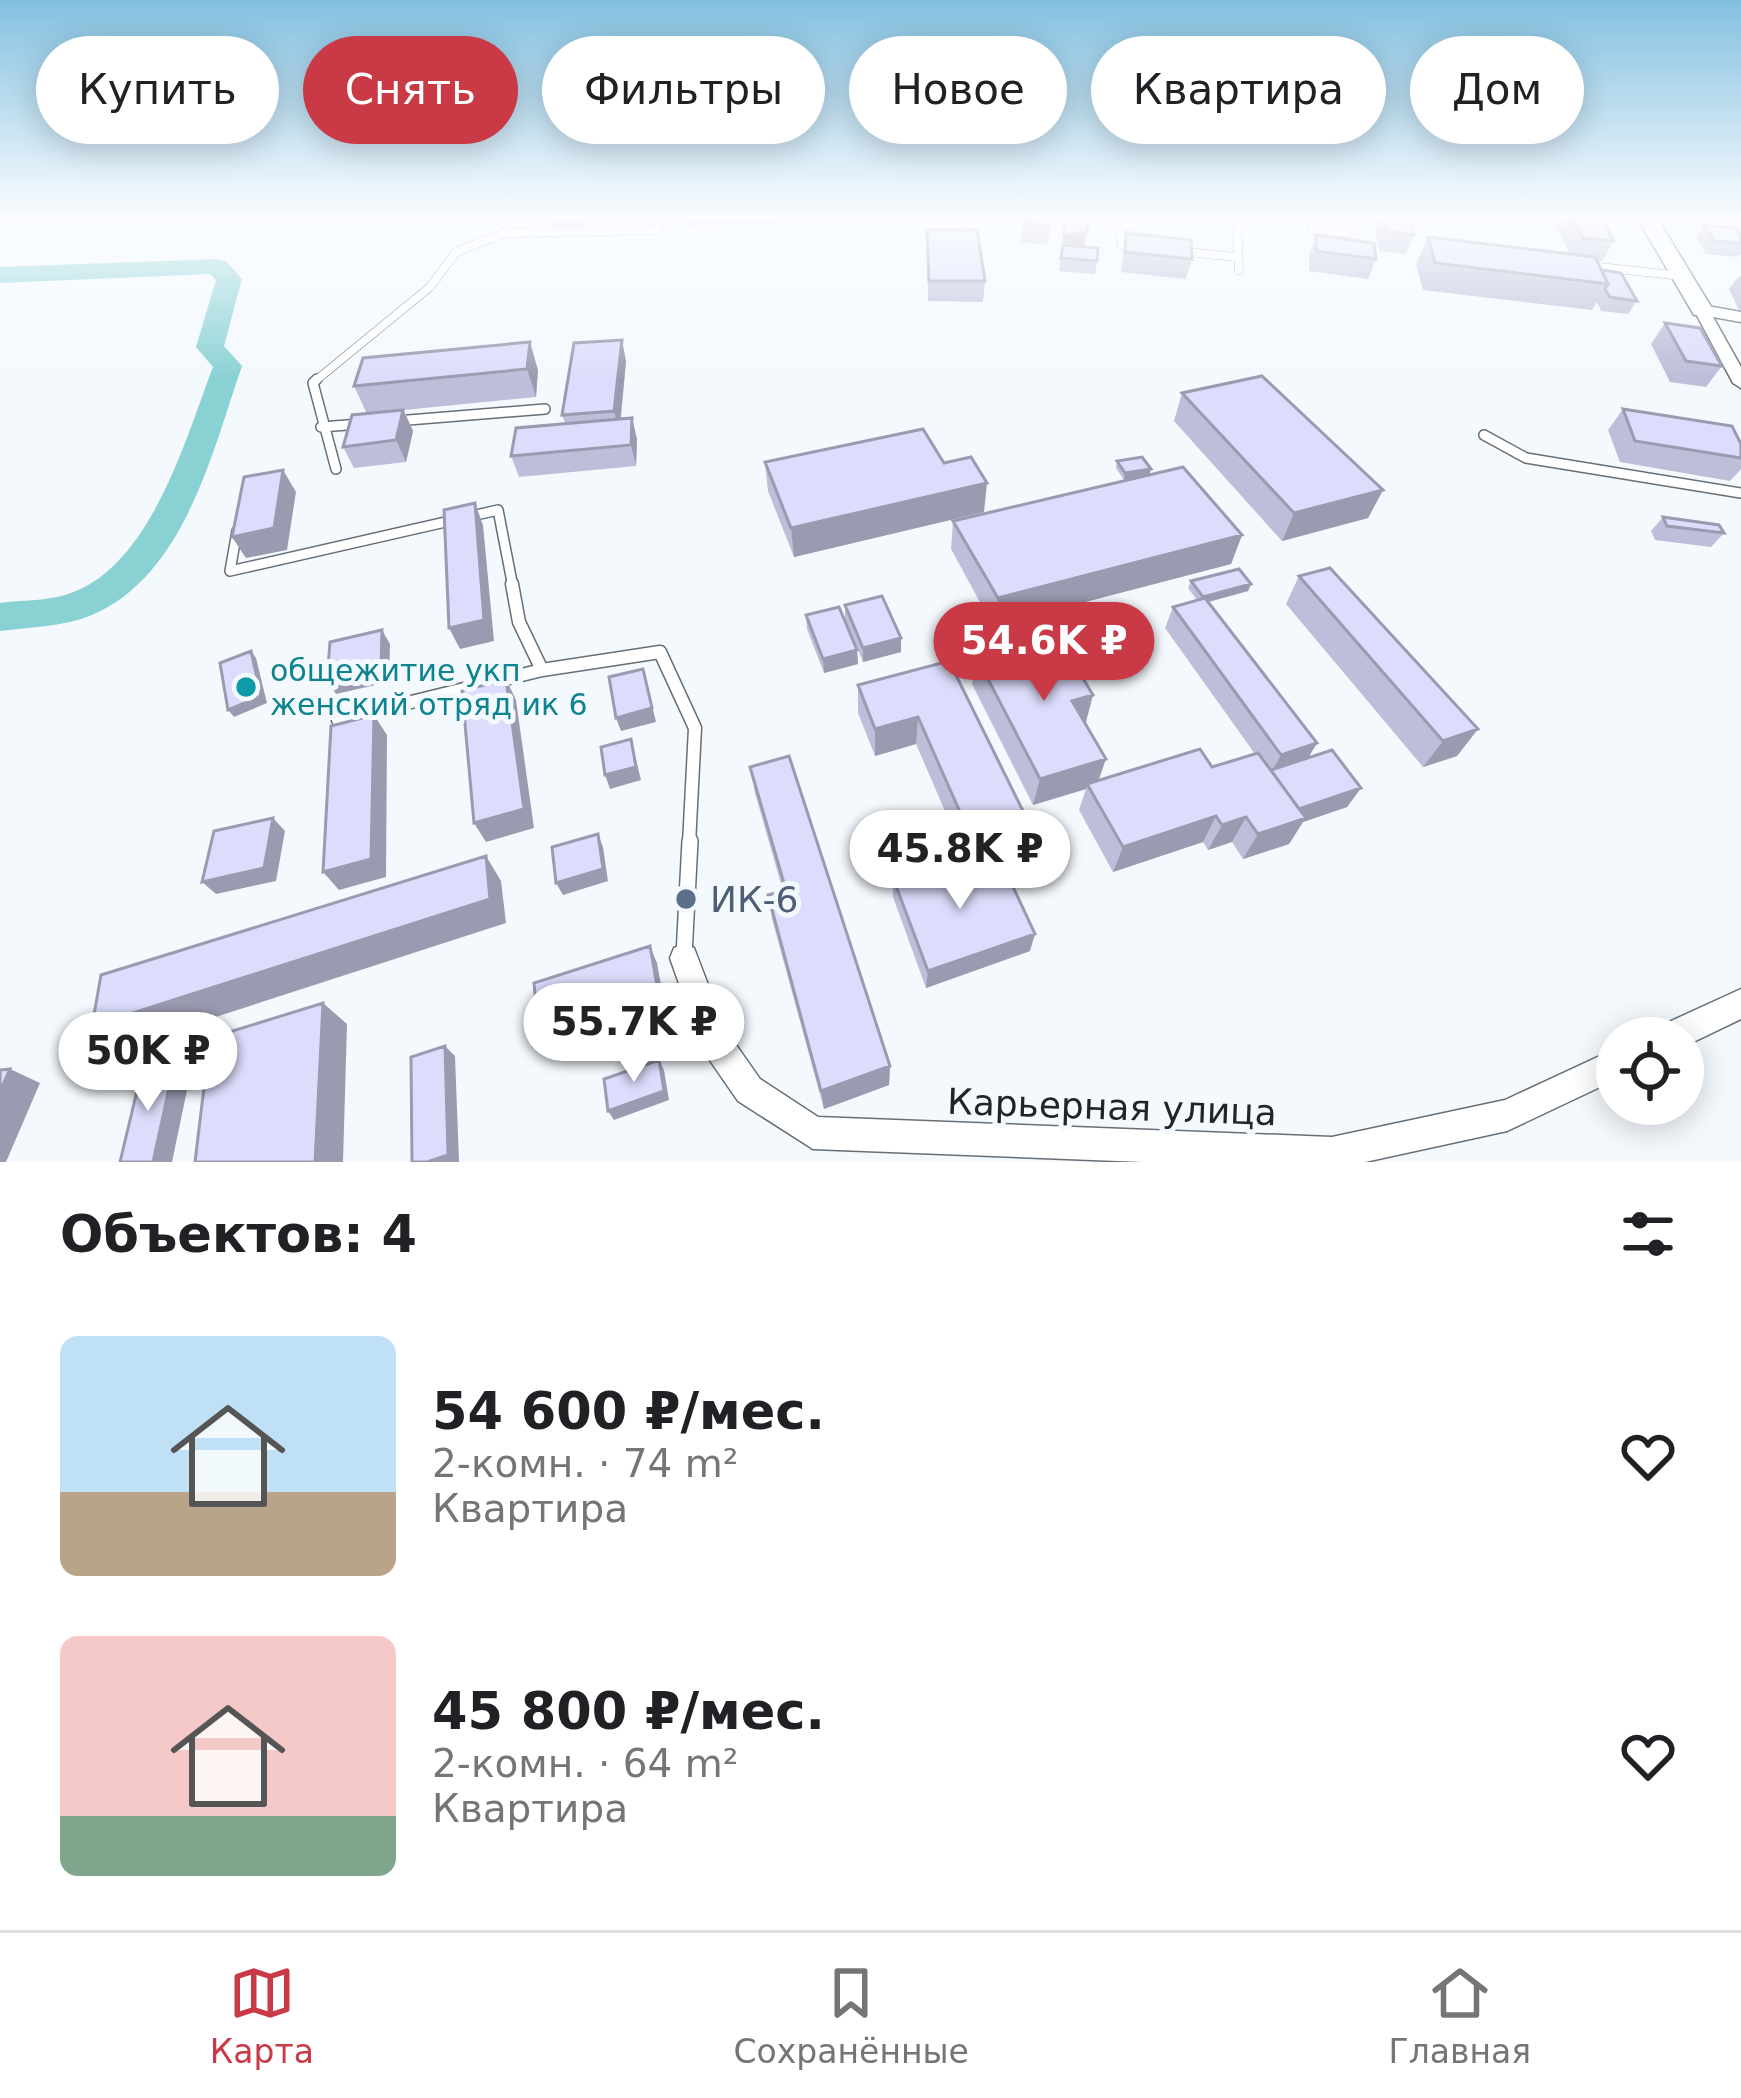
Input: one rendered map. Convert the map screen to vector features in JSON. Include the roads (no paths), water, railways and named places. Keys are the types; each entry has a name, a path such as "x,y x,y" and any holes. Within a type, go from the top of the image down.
{"street":[{"path":"1678,270 1741,383"},
{"path":"1702,310 1741,317"},
{"name":"Карьерная улица","path":"684,958 713,1038 749,1090 813,1133 1332,1153 1507,1115 1596,1073"},
{"path":"1704,1021 1741,1004"}],"lane":[{"path":"337,469 321,427 314,383 366,335 430,287 442,270"},
{"path":"1624,270 1682,277"},
{"path":"393,422 545,409"},
{"path":"321,427 369,424"},
{"path":"1484,435 1526,458 1741,494"},
{"path":"238,524 230,571 498,510 519,622 542,670"},
{"path":"338,720 542,670 660,652 695,728 684,958"}],"waterway":[{"path":"0,275 115,270"},
{"path":"0,617 82,604 112,587 158,534 191,467 228,366 210,347 229,279 221,270"}],"place":[{"name":"общежитие укп женский отряд ик 6","path":"246,687"},
{"name":"ИК-6","path":"686,899"}]}
